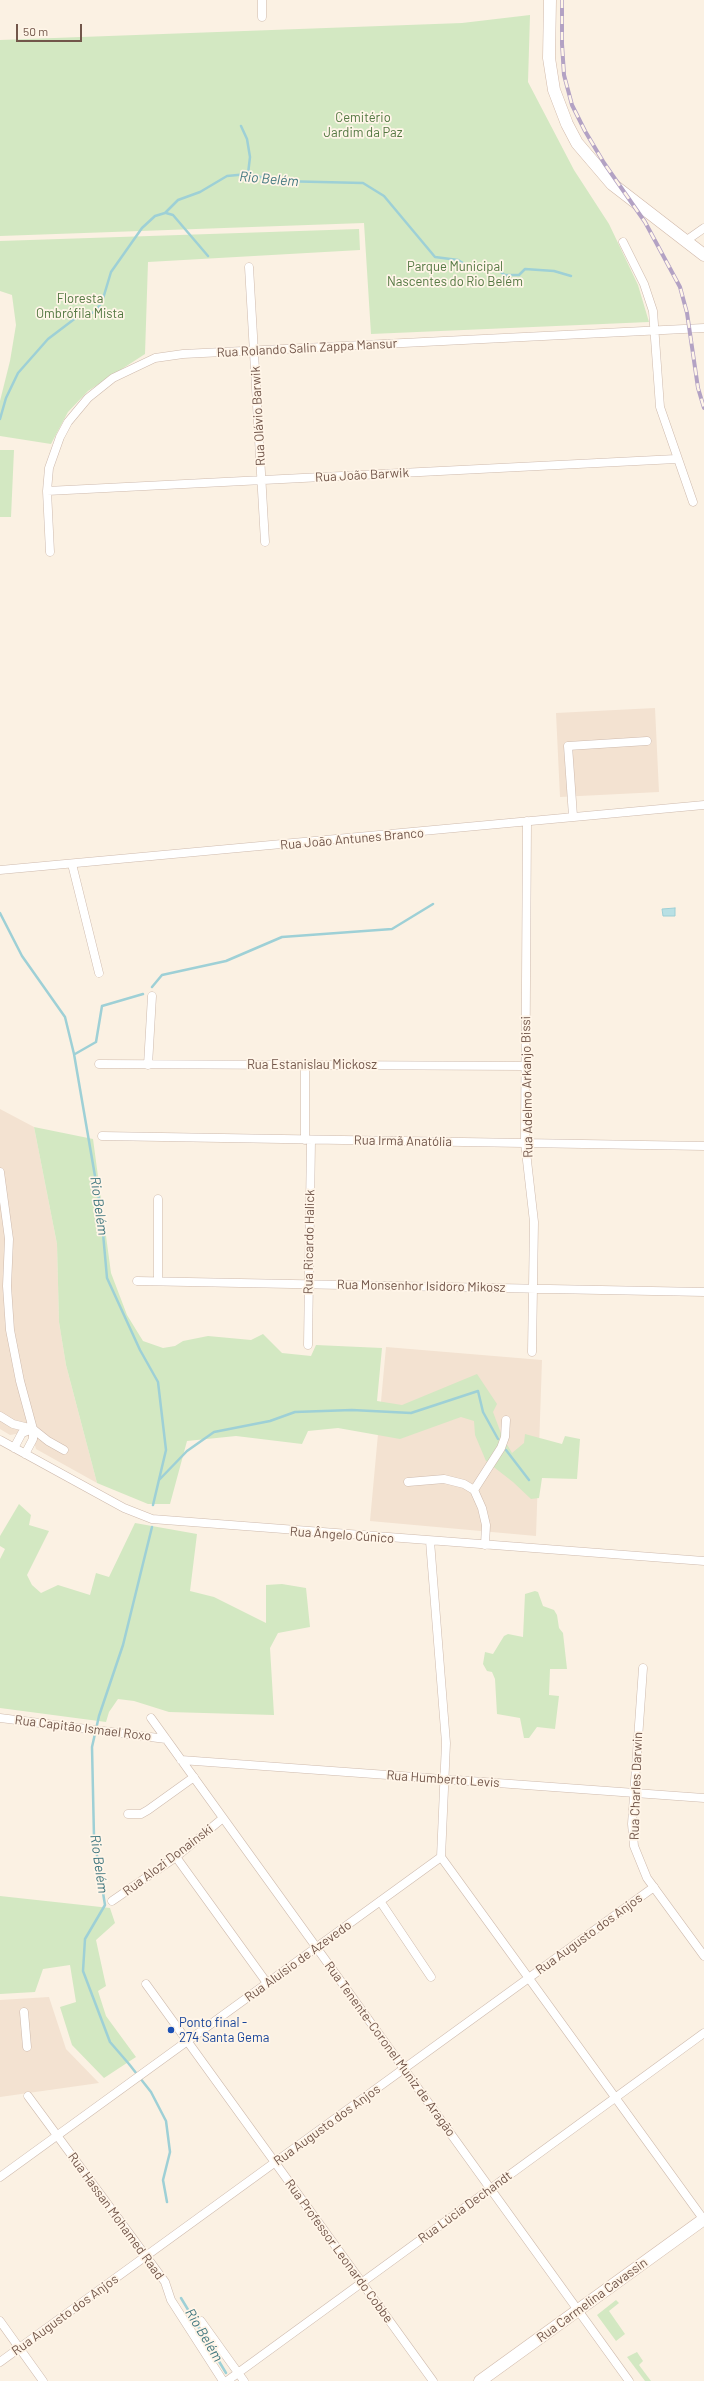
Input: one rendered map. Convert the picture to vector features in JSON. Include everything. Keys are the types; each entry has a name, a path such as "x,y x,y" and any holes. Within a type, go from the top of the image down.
{"main road":[{"path":"550,0 551,73 560,108 574,137 603,176 687,240 704,255"},
{"name":"Rua Carmelina Cavassin","path":"480,2381 704,2220"}],"street":[{"path":"262,0 262,17"},
{"path":"687,240 704,228"},
{"path":"623,242 649,297 656,331 660,407 676,459 693,502"},
{"name":"Rua Olávio Barwik","path":"249,267 265,542"},
{"name":"Rua Rolando Salin Zappa Mansur","path":"50,552 47,491 49,468 54,452 68,422 88,398 113,378 139,364 169,355 704,328"},
{"name":"Rua João Barwik","path":"47,491 676,459"},
{"path":"573,816 568,746 647,741"},
{"name":"Rua João Antunes Branco","path":"0,870 704,805"},
{"name":"Rua Adelmo Arkanjo Bissi","path":"528,821 525,1143 534,1212 532,1352"},
{"path":"72,864 99,973"},
{"path":"148,1065 152,996"},
{"name":"Rua Estanislau Mickosz","path":"99,1064 526,1066"},
{"name":"Rua Ricardo Halick","path":"305,1065 308,1140 308,1345"},
{"name":"Rua Irmã Anatólia","path":"102,1136 704,1146"},
{"path":"0,1172 9,1239 7,1286 10,1330 20,1381 33,1429 33,1439 25,1454"},
{"path":"158,1199 158,1281"},
{"name":"Rua Monsenhor Isidoro Mikosz","path":"137,1281 704,1292"},
{"path":"0,1416 13,1424 33,1429 48,1441 64,1450"},
{"path":"474,1490 501,1448 505,1437 506,1420"},
{"path":"14,1448 22,1433 33,1429"},
{"name":"Rua Ângelo Cúnico","path":"0,1440 124,1508 152,1519 704,1561"},
{"path":"408,1482 444,1479 464,1484 474,1490 482,1508 486,1525 485,1545"},
{"path":"430,1541 445,1733 445,1779 441,1857 704,2220"},
{"name":"Rua Charles Darwin","path":"643,1668 632,1824 634,1846 642,1868 654,1887 704,1956"},
{"name":"Rua Capitão Ismael Roxo","path":"0,1718 166,1739"},
{"name":"Rua Tenente-Coronel Muniz de Aragão","path":"151,1718 629,2381"},
{"name":"Rua Humberto Levis","path":"181,1760 704,1798"},
{"path":"128,1814 141,1814 194,1777"},
{"name":"Rua Alozi Donainski","path":"112,1901 176,1857 223,1818"},
{"path":"176,1857 267,1983"},
{"name":"Rua Aluísio de Azevedo","path":"0,2177 441,1857"},
{"name":"Rua Augusto dos Anjos","path":"0,2362 654,1887"},
{"path":"380,1901 431,1977"},
{"name":"Rua Professor Leonardo Cobbe","path":"146,1984 434,2381"},
{"path":"24,2012 27,2047"},
{"name":"Rua Lúcia Dechandt","path":"227,2381 704,2033"},
{"name":"Rua Hassan Mohamed Raad","path":"28,2096 165,2282 171,2300 223,2381"},
{"path":"0,2321 43,2381"},
{"path":"201,2321 244,2381"}],"shaded area":[{"path":"655,708 659,792 560,797 556,713"},
{"path":"0,1109 34,1127 57,1244 59,1322 66,1365 97,1483 36,1449 33,1439 22,1433 10,1435 0,1429"},
{"path":"386,1347 542,1360 536,1536 370,1521"},
{"path":"49,1997 66,2049 99,2083 0,2097 0,2000"}],"green space":[{"name":"Cemitério Jardim da Paz","path":"530,15 528,82 574,170 609,224 638,285 649,322 371,334 364,223 0,236 0,40 462,23"},
{"name":"Floresta Ombrófila Mista","path":"359,229 360,250 148,262 145,354 88,391 68,412 51,444 0,436 0,401 10,361 16,325 12,295 0,291 0,241"},
{"path":"0,450 14,450 11,517 0,517"},
{"path":"34,1127 93,1139 111,1273 127,1315 143,1341 163,1348 175,1346 183,1341 208,1336 251,1340 263,1334 282,1353 311,1356 316,1345 382,1348 377,1401 402,1405 477,1374 497,1404 493,1412 502,1436 512,1453 524,1443 525,1434 562,1444 565,1436 580,1439 577,1479 542,1478 539,1498 531,1499 513,1482 486,1461 475,1435 474,1421 461,1417 400,1439 338,1428 308,1431 302,1444 236,1436 187,1441 170,1504 148,1504 97,1483 66,1365 59,1322 57,1244"},
{"path":"19,1504 31,1515 29,1525 49,1531 27,1575 32,1585 41,1593 58,1585 90,1595 96,1573 109,1577 135,1523 197,1534 190,1591 214,1597 266,1623 266,1585 282,1584 306,1588 310,1627 278,1633 270,1648 274,1715 169,1712 134,1701 118,1699 109,1712 106,1722 0,1708 0,1559 5,1549 0,1546 0,1536"},
{"path":"535,1591 538,1592 543,1606 554,1610 557,1615 559,1628 563,1633 567,1669 550,1669 549,1695 559,1696 555,1729 537,1727 529,1738 524,1738 520,1718 497,1714 495,1679 492,1672 487,1671 483,1664 485,1652 493,1654 504,1636 508,1634 523,1637 525,1594"},
{"path":"0,1896 110,1908 115,1923 96,1940 106,1986 98,1991 106,2016 136,2057 104,2078 72,2045 60,2007 76,2002 70,1965 43,1969 35,1992 0,1994"},
{"path":"616,2300 619,2303 609,2311 625,2334 616,2341 597,2315"},
{"path":"637,2352 643,2361 639,2365 651,2381 645,2381 627,2357"}],"water":[{"path":"675,908 675,916 663,916 662,909"}],"waterway":[{"path":"241,126 247,139 250,157 248,174"},
{"name":"Rio Belém","path":"0,419 6,398 18,373 48,339 77,317 95,312 102,302 111,272 142,228 155,216 165,213 178,200 200,192 227,176 248,174 278,181 363,183 384,196 435,257 458,260 466,265 489,264 505,275 519,275 525,269 554,271 571,276"},
{"path":"166,213 173,215 208,256"},
{"path":"152,987 162,975 226,961 282,937 392,929 433,904"},
{"name":"Rio Belém","path":"0,913 22,956 65,1017 74,1054 101,1211 107,1278 140,1350 158,1382 166,1450 153,1505"},
{"path":"75,1054 96,1042 102,1006 143,994"},
{"path":"159,1480 187,1451 214,1432 270,1421 295,1412 352,1410 411,1413 478,1391 483,1412 498,1439"},
{"path":"506,1450 529,1480"},
{"name":"Rio Belém","path":"152,1527 123,1645 99,1716 92,1747 94,1837 105,1905 85,1939 83,1971 110,2042 151,2092 166,2121 170,2152 163,2180 167,2202"},
{"name":"Rio Belém","path":"181,2298 226,2373"}],"railway":[{"path":"562,0 564,75 572,105 604,163 645,222 680,287 687,313 698,388 704,408"}],"place":[{"name":"Ponto final - 274 Santa Gema","path":"171,2030"}],"park label":[{"name":"Parque Municipal Nascentes do Rio Belém","path":"455,274"}]}
